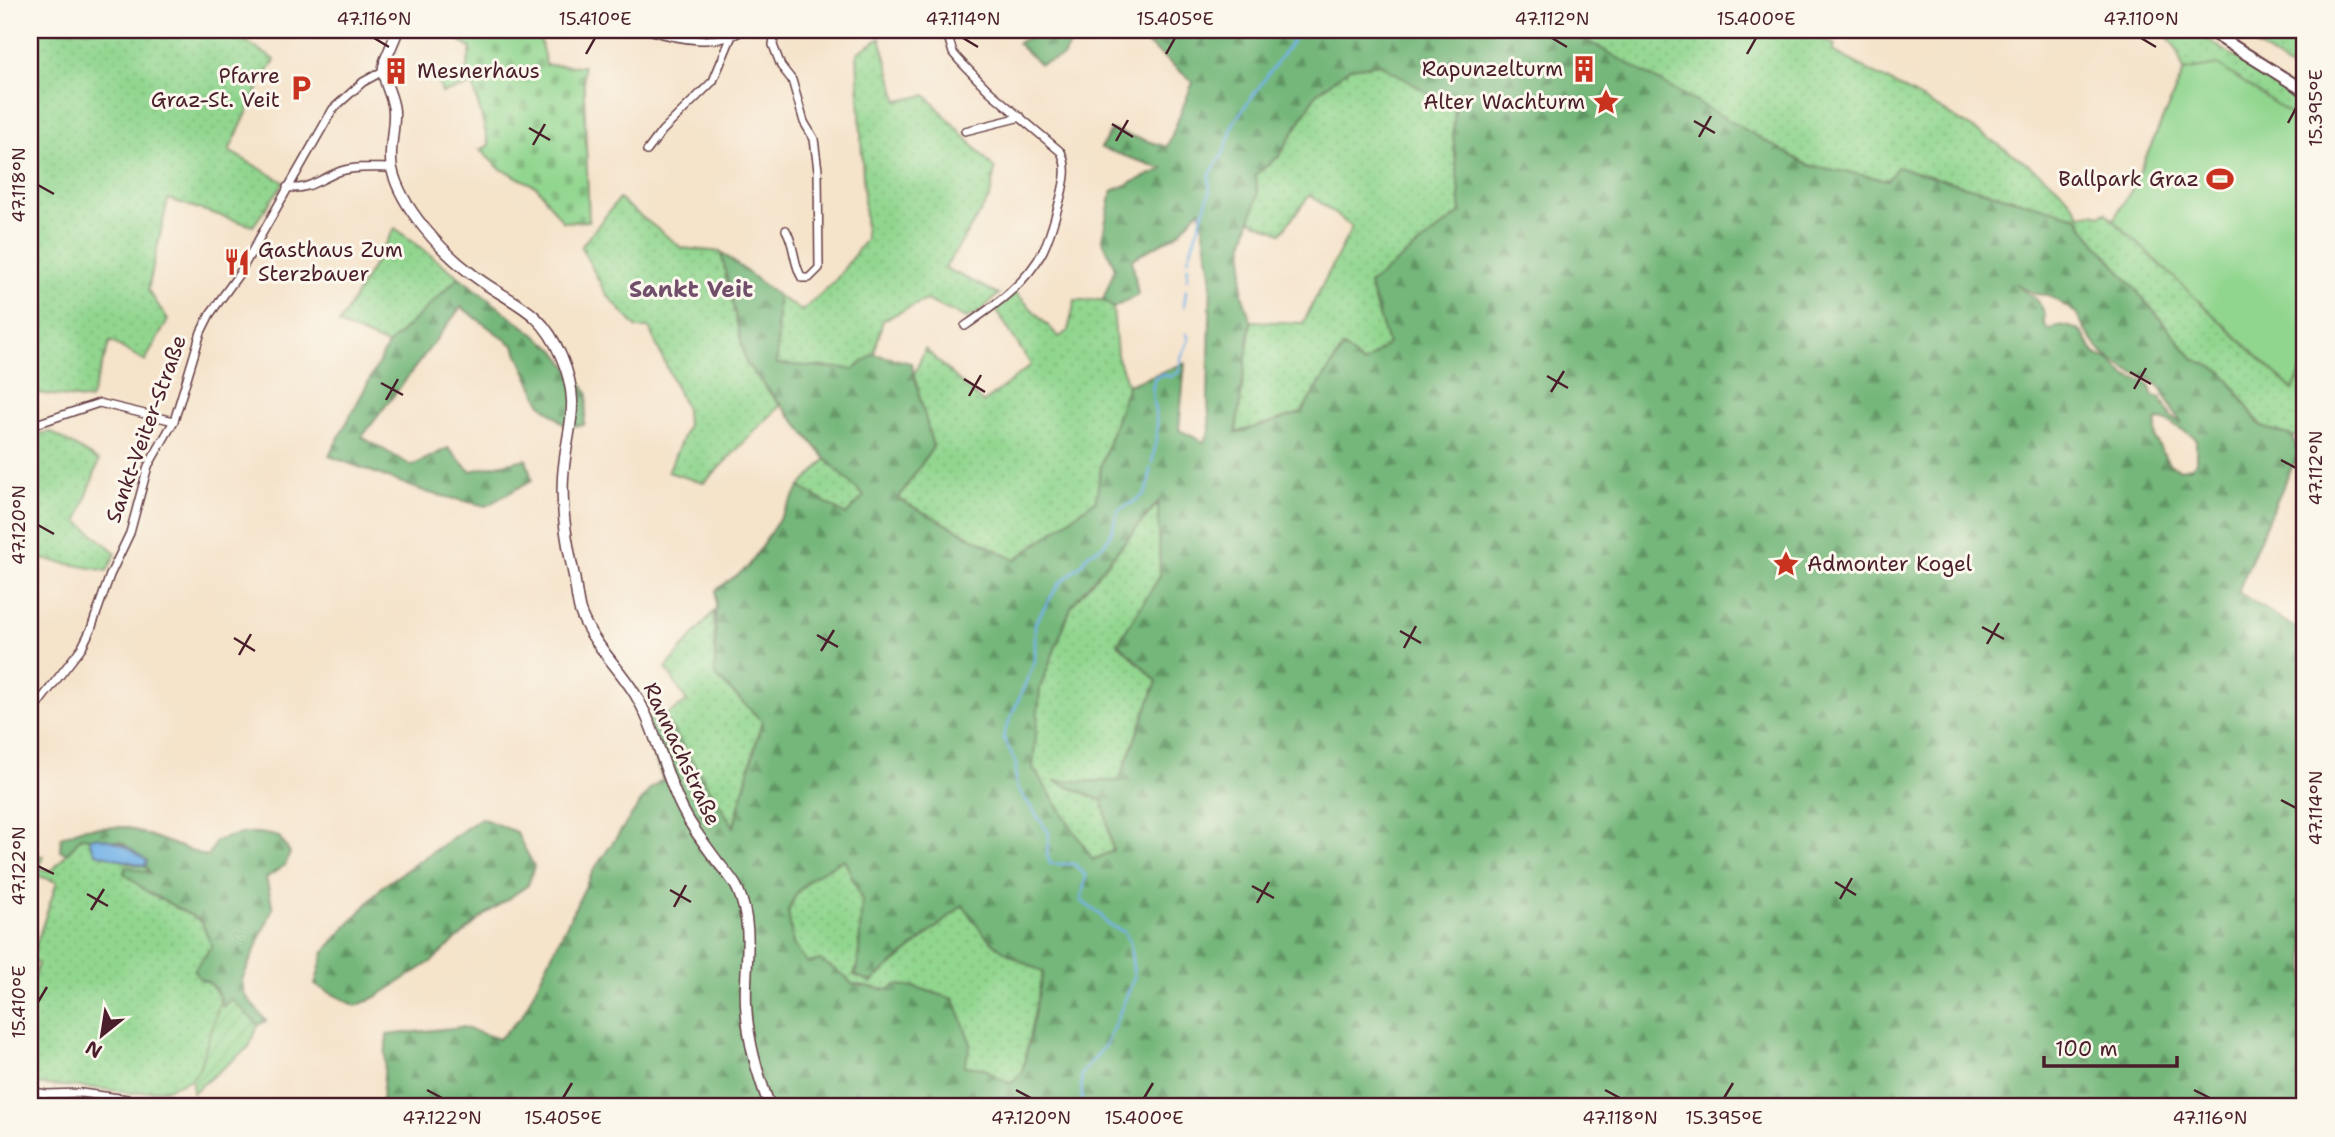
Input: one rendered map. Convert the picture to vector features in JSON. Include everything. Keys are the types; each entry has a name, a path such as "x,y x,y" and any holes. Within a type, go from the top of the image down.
{"main road":[{"path":"2208,30 2305,91"}],"street":[{"path":"384,66 398,30"},
{"path":"649,30 675,38 730,38 743,30"},
{"path":"775,30 773,45 781,66 792,80 804,122 814,139 818,170 819,268 809,278 802,278 798,273 793,247 786,230"},
{"path":"946,30 953,53 989,91 1061,152 1065,161 1063,185 1047,242 1036,264 990,308 965,326"},
{"path":"647,151 662,131 713,81 730,38"},
{"name":"Rannachstraße","path":"384,66 394,110 392,168 401,192 418,220 453,259 473,276 529,310 542,322 554,340 569,376 573,407 563,476 564,516 580,610 597,642 643,708 679,803 695,831 736,886 747,913 749,930 746,1003 749,1039 754,1066 770,1107"},
{"name":"Sankt-Veiter-Straße","path":"30,714 82,647 91,629 110,575 130,533 148,466 174,421 201,332 210,314 239,274 333,109 384,66"},
{"path":"965,131 1021,117"},
{"path":"287,187 305,187 343,170 392,168"},
{"path":"30,425 99,403 174,421"},
{"path":"30,1091 127,1098"}],"green space":[{"path":"30,30 246,30 242,39 275,60 262,81 229,151 284,182 253,226 168,199 148,290 168,320 145,361 110,341 90,400 30,392"},
{"path":"447,30 538,30 546,65 583,66 589,221 563,222 537,187 499,168 480,150 489,145 473,85 442,93 439,83 466,71 471,49"},
{"path":"1044,30 1081,30 1076,31 1063,57 1040,64 1017,43"},
{"path":"1131,30 1578,30 1586,40 1808,165 1888,180 1897,167 2078,217 2087,232 2194,359 2223,372 2261,427 2292,436 2299,452 2238,592 2305,634 2305,1107 338,1107 363,1106 382,1101 387,1035 462,1027 499,1039 522,1016 593,871 650,789 663,779 639,719 664,716 734,827 762,721 715,675 716,590 748,567 800,487 846,515 864,496 826,459 746,363 721,252 778,296 777,364 854,369 874,354 911,363 933,447 898,499 1015,560 1096,500 1101,466 1128,385 1185,363 1179,430 1204,442 1210,431 1208,401 1211,274 1200,209 1178,234 1132,259 1138,295 1113,308 1103,300 1115,268 1102,239 1112,191 1163,169 1101,148 1111,130 1167,147 1193,82","holes":["1380,64 1455,109 1453,133 1461,212 1369,284 1388,344 1363,364 1344,347 1301,413 1236,433 1251,321 1242,294 1244,241 1258,194 1255,175 1279,156 1317,93 1350,68","2015,283 2034,294 2048,295 2076,313 2102,353 2127,370 2152,380 2161,388 2182,423 2171,417 2161,398 2153,396 2149,385 2144,381 2126,376 2110,360 2095,354 2081,332 2063,326 2047,329 2041,306","2157,420 2167,421 2196,438 2196,462 2192,467 2180,469 2169,464 2155,439","1158,502 1160,576 1118,643 1157,681 1119,781 1054,781 1103,801 1113,851 1093,860 1033,768 1040,688 1072,605","844,859 862,900 858,966 854,975 871,982 963,905 988,939 1017,959 1043,972 1022,1073 1010,1084 983,1068 964,1066 971,1044 954,999 915,987 896,985 887,990 852,984 845,976 820,960 808,963 793,944 788,911 796,894 811,878"]},
{"path":"1578,30 1806,30 1835,45 1833,51 1944,111 2028,164 2057,187 2080,215 2100,215 2105,212 2293,390 2305,363 2305,436 2292,436 2262,427 2223,372 2194,359 2087,232 2078,217 1808,165 1586,40"},
{"path":"2162,30 2193,30 2305,102 2305,125 2218,65 2184,71 2176,48"},
{"path":"2234,30 2305,30 2305,78"},
{"path":"880,38 898,101 926,95 995,169 990,197 945,268 999,294 978,313 966,318 926,300 883,320 874,354 854,369 777,364 778,296 802,311 834,282 866,239 857,53"},
{"path":"1380,64 1456,109 1453,133 1461,212 1369,284 1388,344 1363,364 1343,347 1301,413 1235,433 1251,321 1303,323 1352,227 1310,195 1281,233 1250,220 1258,194 1255,175 1279,156 1317,93 1350,68"},
{"name":"Ballpark Graz","path":"2218,65 2305,124 2305,363 2293,390 2113,220 2131,191 2184,71"},
{"path":"619,199 682,248 721,252 746,363 780,406 704,483 668,472 687,427 686,409 649,328 637,328 606,294 581,247"},
{"path":"395,228 459,277 388,345 339,324"},
{"path":"459,277 555,350 588,393 584,425 566,426 541,404 514,346 461,307 362,437 412,466 448,448 470,471 526,459 532,480 486,506 429,493 329,456 388,345"},
{"path":"1014,291 1059,337 1068,331 1075,300 1103,300 1113,308 1117,355 1128,385 1101,466 1096,500 1015,560 898,499 933,447 913,377 925,349 983,403 1031,365 995,308"},
{"path":"51,432 99,461 78,521 116,553 107,571 30,557 30,435"},
{"path":"826,459 865,496 846,515 800,487"},
{"path":"1159,502 1160,576 1118,643 1157,681 1119,781 1056,781 1103,801 1113,851 1093,860 1033,768 1040,688 1072,605"},
{"path":"714,611 715,675 762,721 733,828 664,716 687,702 666,668"},
{"path":"481,818 516,832 534,866 528,885 483,916 432,961 376,997 356,1006 315,985 324,952 382,887"},
{"path":"126,827 208,857 216,841 233,836 261,833 279,837 290,853 285,865 266,878 273,908 242,980 244,994 266,1021 258,1025 231,1000 223,1008 213,986 200,979 194,970 212,946 201,921 146,891 124,873 126,866 150,873 145,866 147,861 121,842 81,837 67,854 60,850 61,837 83,828"},
{"path":"81,837 93,837 89,840 91,846 110,856 145,866 151,874 126,866 124,873 146,891 201,921 212,946 200,979 208,981 221,999 199,1069 192,1079 167,1089 134,1093 30,1084 30,990 38,964 31,960 57,882 30,873 30,854 43,856 39,868 52,871"},
{"path":"845,859 862,900 858,966 854,974 871,982 963,905 980,929 997,946 1043,972 1022,1073 1010,1084 983,1068 964,1066 954,999 915,987 896,985 887,990 852,984 845,976 808,963 793,944 788,912 796,894 811,878"},
{"path":"221,999 223,1007 231,999 258,1025 249,1047 192,1093 192,1079 199,1069"}],"water":[{"path":"93,837 116,842 128,848 147,861 145,866 95,853 89,840"}],"waterway":[{"path":"1188,259 1210,191 1209,176 1225,150 1234,122 1300,30"},
{"path":"1187,279 1188,266"},
{"path":"1184,306 1186,290"},
{"path":"1152,463 1157,428 1153,384 1155,377 1163,374 1170,377 1179,372 1181,358 1189,339 1186,333"},
{"path":"1080,1107 1081,1075 1107,1043 1134,978 1130,942 1124,932 1107,924 1100,914 1081,901 1086,876 1074,864 1050,864 1047,854 1049,833 1016,786 1016,764 1003,736 1035,661 1035,623 1059,584 1082,564 1089,553 1106,542 1118,510 1143,496 1149,485 1150,469"}],"place":[{"name":"Rapunzelturm","path":"1584,69"},
{"name":"Mesnerhaus","path":"396,71"},
{"name":"Pfarre Graz-St. Veit","path":"301,88"},
{"name":"Alter Wachturm","path":"1606,102"},
{"name":"Ballpark Graz","path":"2220,179"},
{"name":"Gasthaus Zum Sterzbauer","path":"237,262"},
{"name":"Admonter Kogel","path":"1786,564"}],"district":[{"name":"Sankt Veit","path":"691,289"}]}
